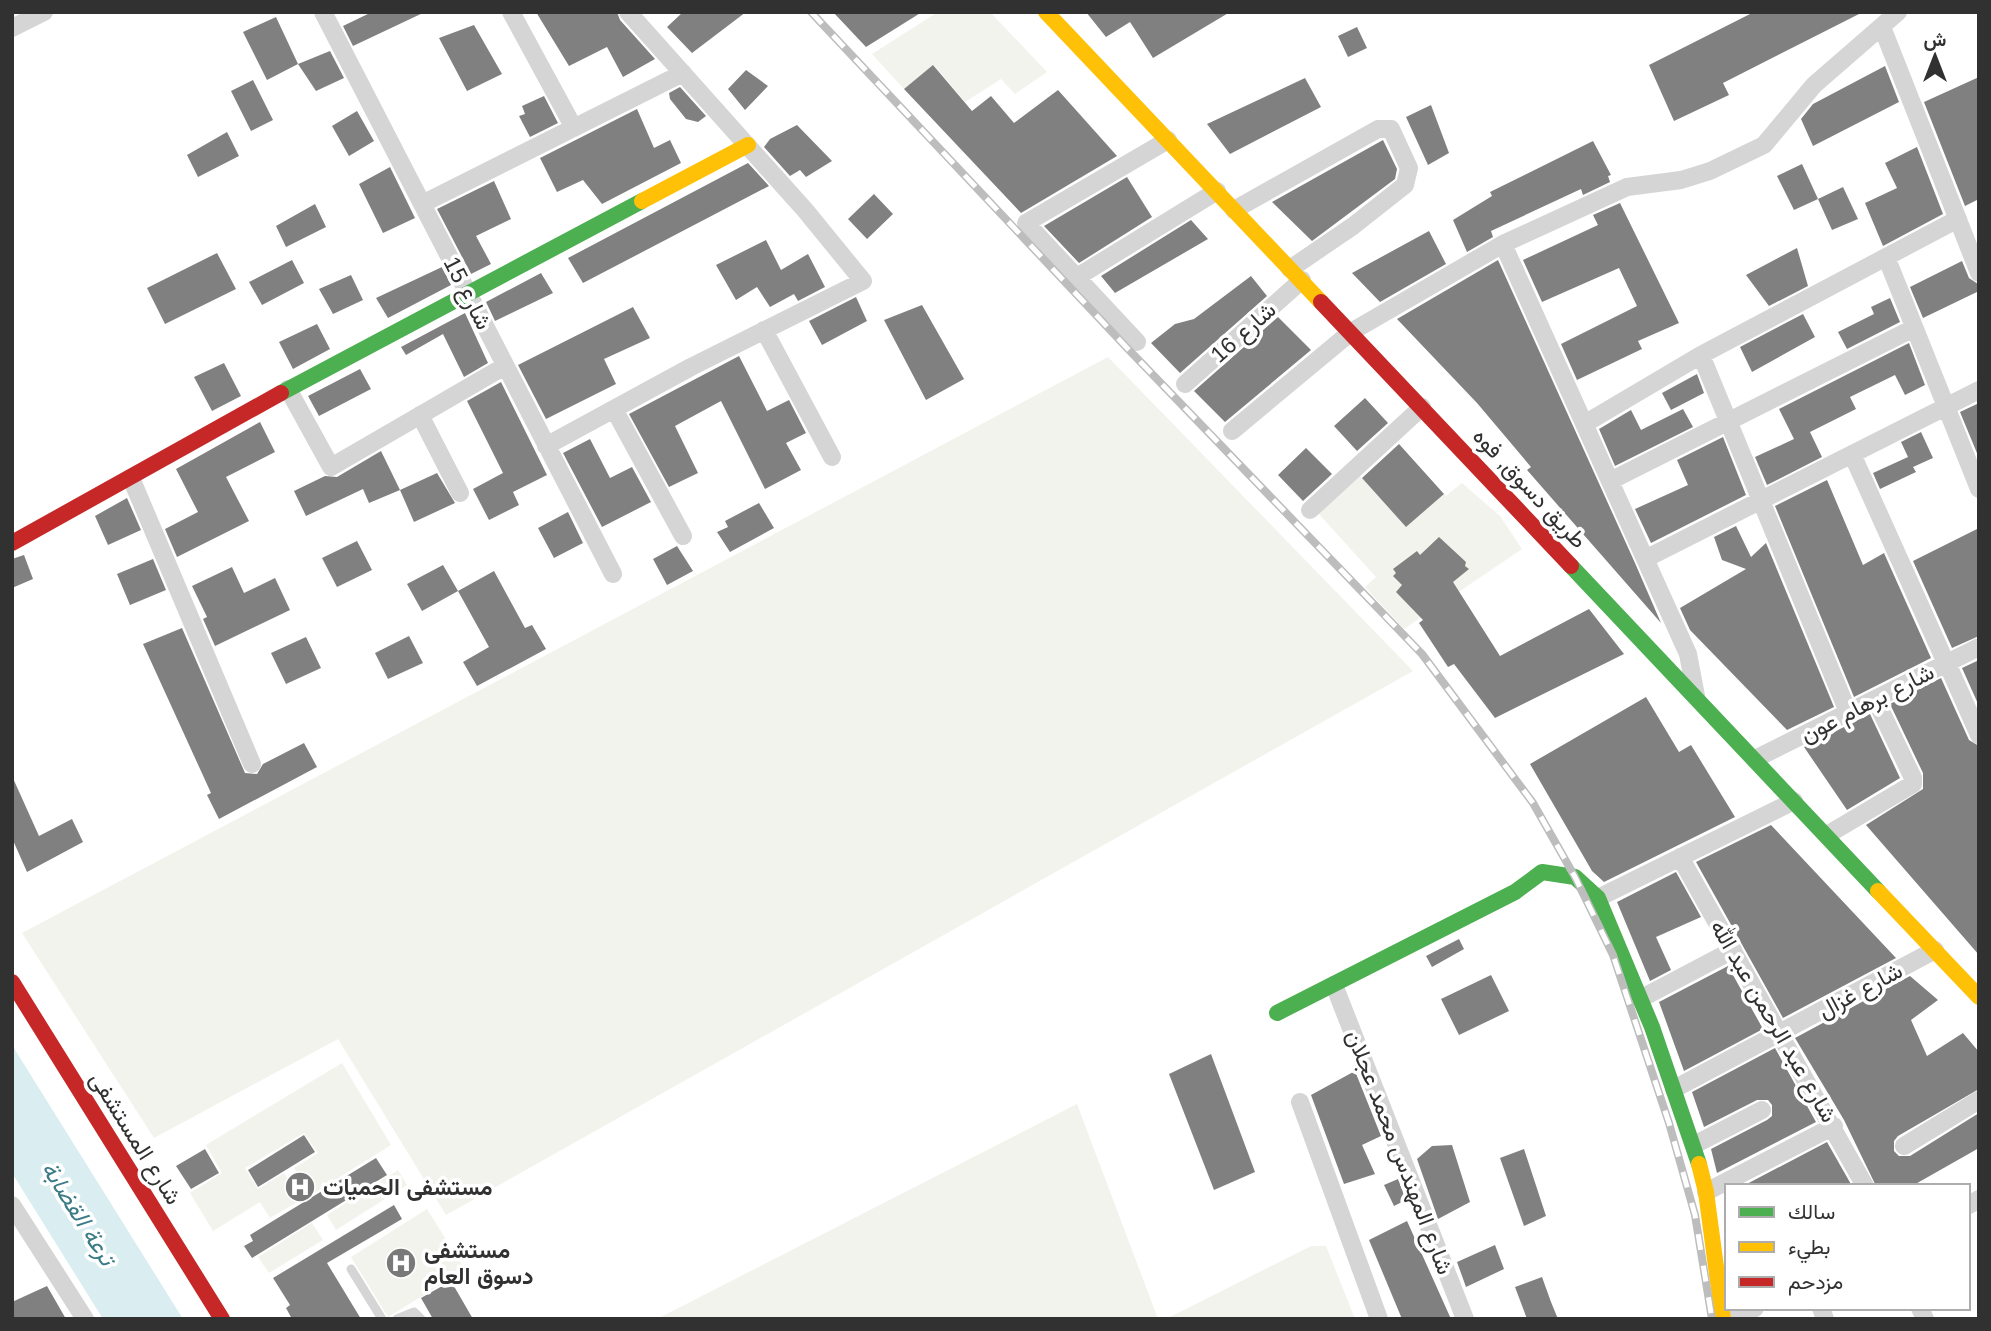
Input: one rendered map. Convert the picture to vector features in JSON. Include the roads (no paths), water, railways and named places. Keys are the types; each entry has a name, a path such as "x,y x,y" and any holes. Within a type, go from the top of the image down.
{"main road":[{"name":"طريق دسوق, فوه","path":"1046,12 1979,997"},
{"path":"12,543 131,478 209,431 748,145"},
{"path":"1277,1013 1515,892 1542,872 1575,877 1598,898 1640,999 1694,1145 1722,1273 1723,1319"},
{"name":"شارع المستشفى","path":"15,992 222,1319"}],"street":[{"path":"12,28 44,12"},
{"name":"شارع 15","path":"323,12 613,575"},
{"path":"511,12 574,128"},
{"path":"546,446 614,408 863,281 748,145 628,12"},
{"path":"1232,431 1351,332 1503,244 1627,187 1681,180 1710,171 1764,145 1814,85 1898,12"},
{"path":"1881,27 1979,273"},
{"path":"422,204 683,73"},
{"name":"شارع 16","path":"1185,384 1296,274 1405,185 1409,168 1391,130 1378,128 1234,210"},
{"path":"1137,342 1026,223 1168,140"},
{"path":"1077,277 1217,191"},
{"path":"1586,423 1701,355 1887,259 1958,219"},
{"path":"1503,244 1688,654 1696,696"},
{"path":"1887,259 1979,489"},
{"path":"1611,481 1914,328"},
{"path":"764,330 832,457"},
{"path":"1701,355 1848,712"},
{"path":"288,390 331,467 505,366"},
{"path":"1645,559 1979,390"},
{"path":"1310,510 1422,407"},
{"path":"614,408 682,536"},
{"path":"421,415 460,493"},
{"path":"1852,454 1979,734"},
{"path":"131,478 252,764"},
{"name":"شارع برهام عون","path":"1755,759 1979,647"},
{"path":"1827,835 1913,784 1913,778 1875,699"},
{"path":"1598,898 1794,801"},
{"name":"شارع عبد الرحمن عبد الله","path":"1680,857 1834,1126 1864,1184"},
{"path":"1640,999 1733,950"},
{"name":"شارع غزال","path":"1674,1090 1935,950"},
{"name":"شارع المهندس محمد عجلان","path":"1334,985 1465,1319"},
{"path":"1904,1146 1979,1100"},
{"path":"1300,1101 1379,1319"},
{"path":"1694,1145 1762,1110"},
{"path":"1706,1192 1834,1126"},
{"path":"13,1209 85,1319"},
{"path":"1734,1319 1751,1310"}],"lane":[{"path":"351,1269 382,1319"},
{"path":"397,1319 414,1312 421,1319"}],"water":[{"name":"ترعة القضابة","path":"12,1045 183,1319 103,1319 12,1173"}],"railway":[{"path":"811,12 1129,350 1422,654 1533,803 1575,877 1613,955 1669,1123 1695,1215 1712,1319"}],"place":[{"name":"مستشفى الحميات","path":"300,1187"},
{"name":"مستشفى دسوق العام","path":"401,1263"}]}
